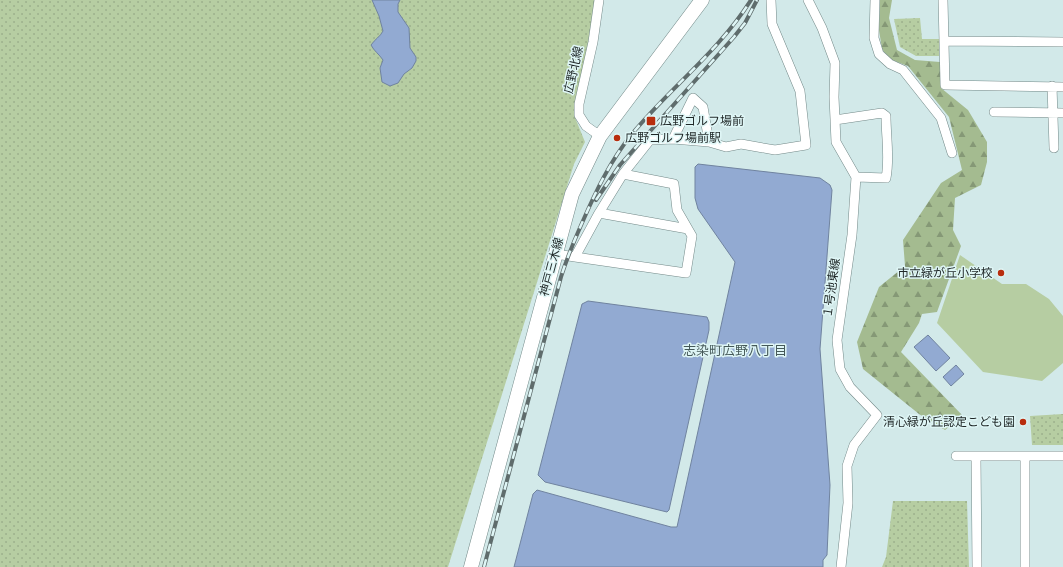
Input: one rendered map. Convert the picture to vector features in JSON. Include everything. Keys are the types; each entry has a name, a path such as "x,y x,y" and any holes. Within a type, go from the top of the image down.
{"main road":[{"name":"神戸三木線","path":"471,567 572,194 600,136 702,0"}],"street":[{"name":"広野北線","path":"599,0 593,42 578,104 579,115 586,126 600,136"},
{"path":"575,257 599,213 623,174 650,140 672,139 709,142 726,147 741,144 775,150 806,145 800,91 772,24 771,0"},
{"path":"808,0 822,28 835,63 835,120 836,142 856,177 886,178 889,163 886,116 882,113 835,120"},
{"path":"876,0 874,38 878,54 890,64 903,70 941,118 952,153"},
{"path":"943,0 945,85 1063,87"},
{"path":"944,41 1063,42"},
{"path":"1052,86 1054,148"},
{"path":"672,139 693,98 703,107 709,142"},
{"path":"994,112 1063,113"},
{"path":"556,254 686,273 692,236 677,210 674,184 623,174"},
{"name":"１号池東線","path":"841,567 848,503 847,466 854,445 877,415 850,387 840,369 837,340 852,235 856,177"},
{"path":"599,213 688,229"},
{"path":"956,456 1063,456"},
{"path":"976,456 977,567"},
{"path":"1025,457 1025,567"}],"green space":[{"path":"0,0 597,0 574,115 585,142 574,164 448,567 0,567"},
{"path":"880,0 892,0 889,18 897,50 915,60 940,62 941,88 968,110 987,142 987,162 981,185 955,198 953,230 961,246 937,312 922,314 919,323 901,352 963,416 945,430 919,414 863,369 857,342 879,287 905,266 903,240 941,183 962,170 949,117 908,66 889,59 882,49 879,30"},
{"path":"920,18 922,39 939,39 939,56 916,56 900,47 894,19"},
{"path":"960,255 1002,284 1026,284 1049,299 1063,316 1063,363 1042,381 983,372 937,323"},
{"path":"1063,414 1063,445 1032,445 1030,416"},
{"path":"893,501 967,501 969,567 882,567 886,557"}],"water":[{"path":"372,0 400,0 398,4 398,12 409,28 410,48 416,57 416,61 412,68 404,74 398,83 390,86 382,82 380,68 383,60 371,45 383,31 379,16"},
{"path":"698,164 820,178 830,185 832,190 820,349 830,485 827,555 823,560 823,567 514,567 533,494 537,490 671,527 677,527 735,262 698,209 695,198 695,167"},
{"path":"588,301 707,317 709,322 709,330 669,510 667,512 545,482 538,475 582,304"},
{"path":"928,335 950,358 936,371 914,347"},
{"path":"956,365 964,374 951,386 943,377"}],"railway":[{"path":"484,567 561,277 573,243 593,199 610,166 624,144 647,117 724,36 751,0"},
{"path":"596,200 620,165 734,37 745,23 757,0"}],"place":[{"name":"広野ゴルフ場前","path":"651,121"},
{"name":"広野ゴルフ場前駅","path":"617,138"},
{"name":"市立緑が丘小学校","path":"1001,273"},
{"name":"清心緑が丘認定こども園","path":"1023,422"}],"district":[{"name":"志染町広野八丁目","path":"735,351"}]}
